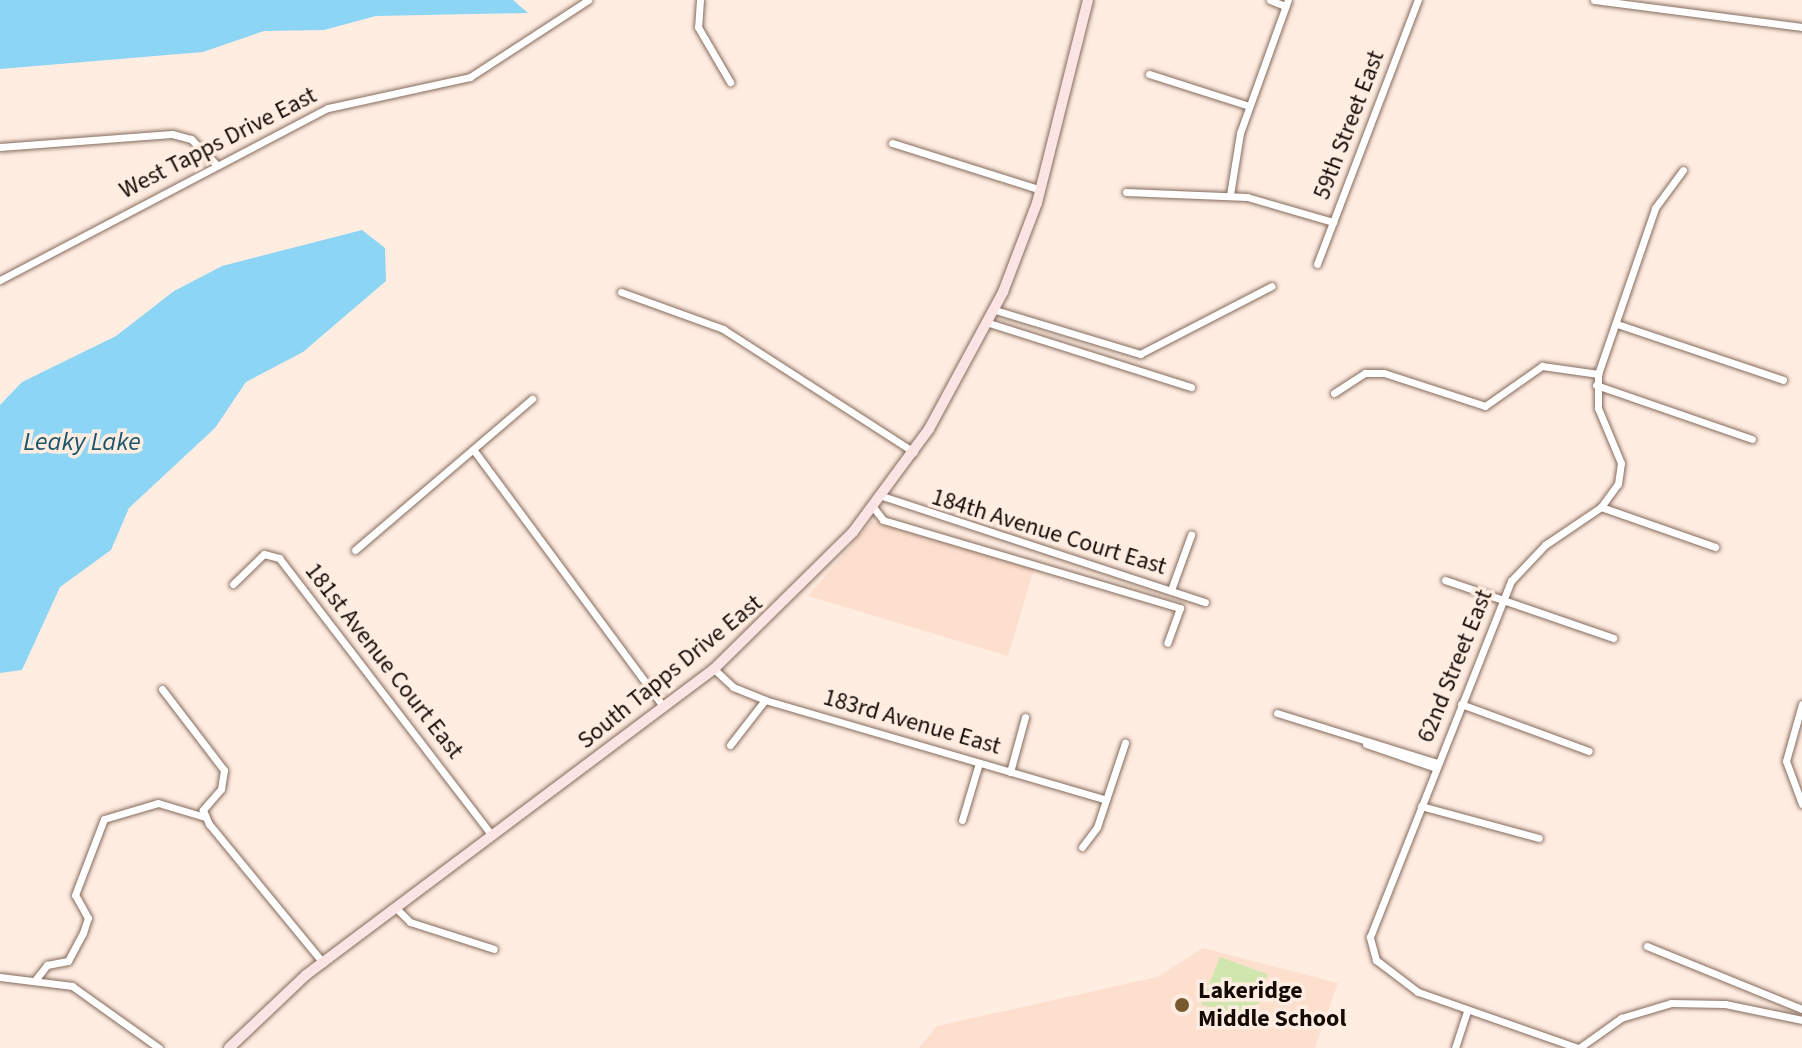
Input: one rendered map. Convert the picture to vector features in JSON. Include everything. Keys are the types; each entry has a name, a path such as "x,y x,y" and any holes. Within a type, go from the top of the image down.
{"street":[{"name":"West Tapps Drive East","path":"0,280 328,108 470,77 588,0"},
{"path":"700,0 698,27 730,82"},
{"name":"South Tapps Drive East","path":"229,1048 323,963 714,669 796,595 873,507 914,452 995,310 1041,190 1088,0"},
{"path":"1230,195 1249,106 1287,3 1270,0"},
{"name":"59th Street East","path":"1317,264 1418,0"},
{"path":"1594,0 1802,27"},
{"path":"1149,74 1249,106"},
{"path":"0,147 172,134 191,139 217,165"},
{"path":"892,143 1041,190"},
{"name":"62nd Street East","path":"1467,1010 1401,982 1371,950 1372,923 1502,599 1545,545 1601,507 1618,484 1621,463 1598,408 1598,374 1620,325 1655,208 1683,170"},
{"path":"1126,192 1230,195 1333,222"},
{"path":"995,310 1140,354 1272,286"},
{"path":"621,292 723,329 914,452"},
{"path":"989,323 1191,387"},
{"path":"1620,325 1783,380"},
{"path":"1334,393 1348,380 1384,373 1485,406 1542,366 1598,374"},
{"path":"1596,385 1752,439"},
{"path":"355,550 475,452 532,399"},
{"path":"475,452 664,707"},
{"name":"184th Avenue Court East","path":"882,496 1205,602"},
{"path":"873,507 883,520 1180,608 1167,643"},
{"path":"1601,507 1715,547"},
{"path":"1171,590 1191,535"},
{"name":"181st Avenue Court East","path":"233,584 264,554 279,558 492,836"},
{"path":"1445,580 1613,638"},
{"name":"183rd Avenue East","path":"714,669 765,700 1106,800"},
{"path":"162,689 224,770 205,817"},
{"path":"730,745 765,700"},
{"path":"1461,704 1589,751"},
{"path":"1802,704 1786,749 1792,787 1802,804"},
{"path":"1437,765 1277,713 1437,765"},
{"path":"1010,772 1025,717"},
{"path":"1082,847 1106,800 1125,743"},
{"path":"962,820 979,763"},
{"path":"36,979 47,965 68,961 83,933 88,918 75,895 104,819 158,803 205,817 323,963"},
{"path":"1421,806 1539,838"},
{"path":"396,908 410,922 494,949"},
{"path":"1647,946 1802,1009"},
{"path":"0,977 36,979 90,994 159,1048"},
{"path":"1455,1048 1467,1010 1579,1048 1621,1018 1671,1003 1725,1004 1802,1020"}],"shaded area":[{"path":"872,521 1034,569 1008,656 808,596"},
{"name":"Lakeridge Middle School","path":"1203,948 1338,983 1315,1048 919,1048 937,1026 1157,977"}],"green space":[{"path":"1220,957 1267,974 1263,998 1247,1014 1201,1005"}],"water":[{"path":"0,0 513,0 528,13 376,16 324,30 264,31 203,52 0,69"},
{"name":"Leaky Lake","path":"362,230 385,248 386,281 303,352 246,382 215,428 129,508 111,550 60,587 22,670 0,673 0,405 22,382 116,336 174,291 222,266"}],"place":[{"name":"Lakeridge Middle School","path":"1182,1005"}]}
